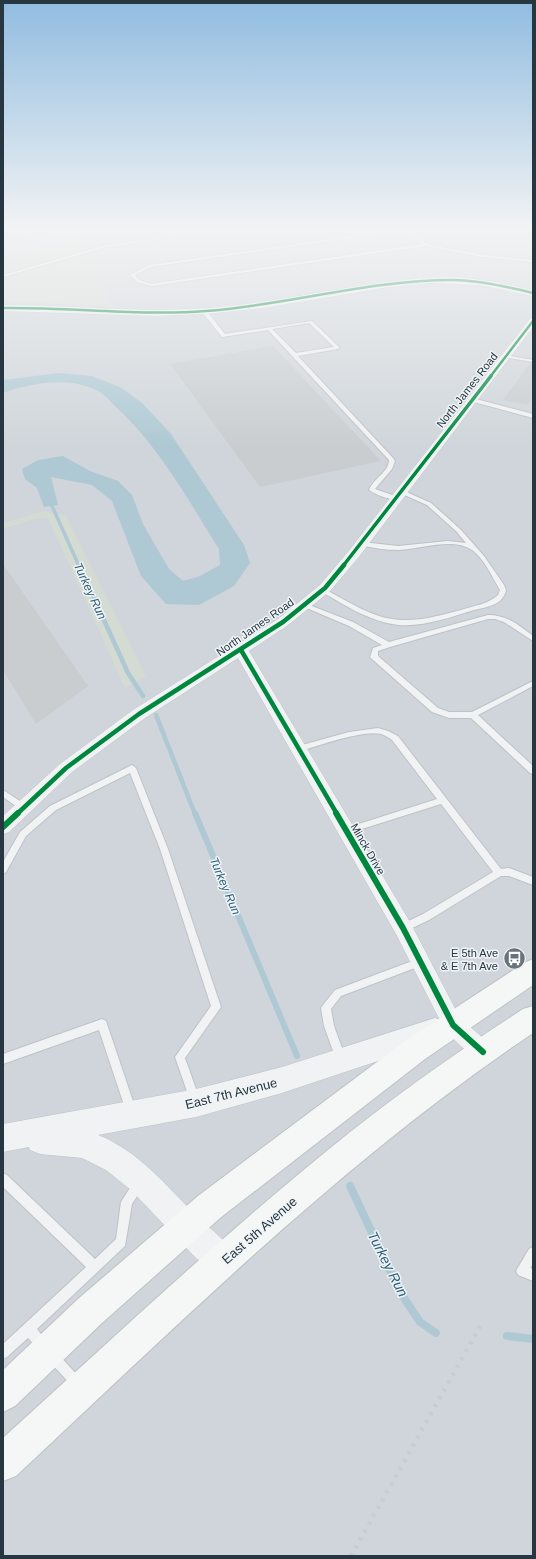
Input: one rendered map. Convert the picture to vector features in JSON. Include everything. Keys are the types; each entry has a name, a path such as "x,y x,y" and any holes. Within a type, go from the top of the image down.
{"main road":[{"path":"3,1394 90,1311 209,1207 357,1092 533,971"},
{"name":"East 5th Avenue","path":"3,1463 223,1261 339,1160 483,1052 533,1018"}],"street":[{"path":"3,308 50,307 170,313 204,311 264,304"},
{"name":"North James Road","path":"3,827 66,768 139,714 283,622 322,590 362,544 533,321"},
{"name":"Minck Drive","path":"241,650 403,928 453,1025 483,1052"},
{"name":"East 7th Avenue","path":"3,1139 196,1103 282,1080 453,1025"},
{"name":"East 7th Avenue","path":"3,1139 60,1140 87,1145 109,1156 142,1180 186,1227 223,1261"}],"lane":[{"path":"204,311 224,336 310,322 337,348 295,354"},
{"path":"269,328 295,354 391,459 392,461 390,468 372,490 378,493 399,495 429,504 459,531 474,549 503,590 502,595 496,601 417,622 390,622 377,618 322,590"},
{"path":"506,356 533,361"},
{"path":"472,400 533,416"},
{"path":"362,544 385,548 400,548 451,542 474,549"},
{"path":"304,605 352,624 388,645"},
{"path":"533,640 509,621 499,617 488,617 388,645 375,650 374,657 435,710 443,715 474,715 533,683"},
{"path":"474,715 533,771"},
{"path":"298,749 367,732 380,731 396,738 499,873"},
{"path":"3,869 23,834 53,808 132,768 164,848 216,1006 180,1057 196,1103"},
{"path":"3,793 24,807"},
{"path":"346,831 443,800"},
{"path":"403,928 426,917 499,873 509,872 533,881"},
{"path":"342,1060 329,1026 326,1008 338,993 420,962"},
{"path":"3,1058 102,1024 133,1115"},
{"path":"3,1179 95,1267"},
{"path":"3,1353 121,1242 127,1202 142,1180"},
{"path":"533,1252 522,1271 533,1275"},
{"path":"29,1329 47,1352 83,1389"}],"shaded area":[{"path":"3,304 533,304 533,1556 3,1556"},
{"path":"59,304 112,304 114,307"},
{"path":"44,511 66,516 146,676 125,688 48,518 35,519 3,529 3,523"}],"water":[{"path":"59,373 92,376 120,387 142,403 171,434 244,545 250,563 234,586 199,605 166,604 141,576 112,501 92,485 51,477 58,505 44,507 37,488 25,479 22,469 38,460 63,456 90,471 118,481 132,495 143,524 169,569 183,581 200,576 220,565 219,549 172,474 132,422 103,394 87,386 63,382 26,386 3,393 3,380"}],"building":[{"path":"273,346 381,461 260,487 170,364"},
{"path":"530,363 533,363 533,396 527,405 503,400"},
{"path":"3,564 88,686 36,724 3,670"}],"waterway":[{"name":"Turkey Run","path":"52,506 79,566"},
{"name":"Turkey Run","path":"79,565 128,673 143,696"},
{"name":"Turkey Run","path":"156,715 195,814"},
{"name":"Turkey Run","path":"195,813 297,1056"},
{"name":"Turkey Run","path":"350,1186 400,1292 420,1322 436,1333"},
{"name":"Turkey Run","path":"507,1336 533,1339"}],"railway":[{"path":"351,1556 483,1321"}],"cycle path":[{"path":"3,308 54,308 181,313 272,304"},
{"path":"3,827 66,768 139,714 283,622 325,588 353,555 533,321"},
{"path":"241,650 403,928 453,1025 483,1052"}],"place":[{"name":"E 5th Ave & E 7th Ave","path":"514,959"}]}
